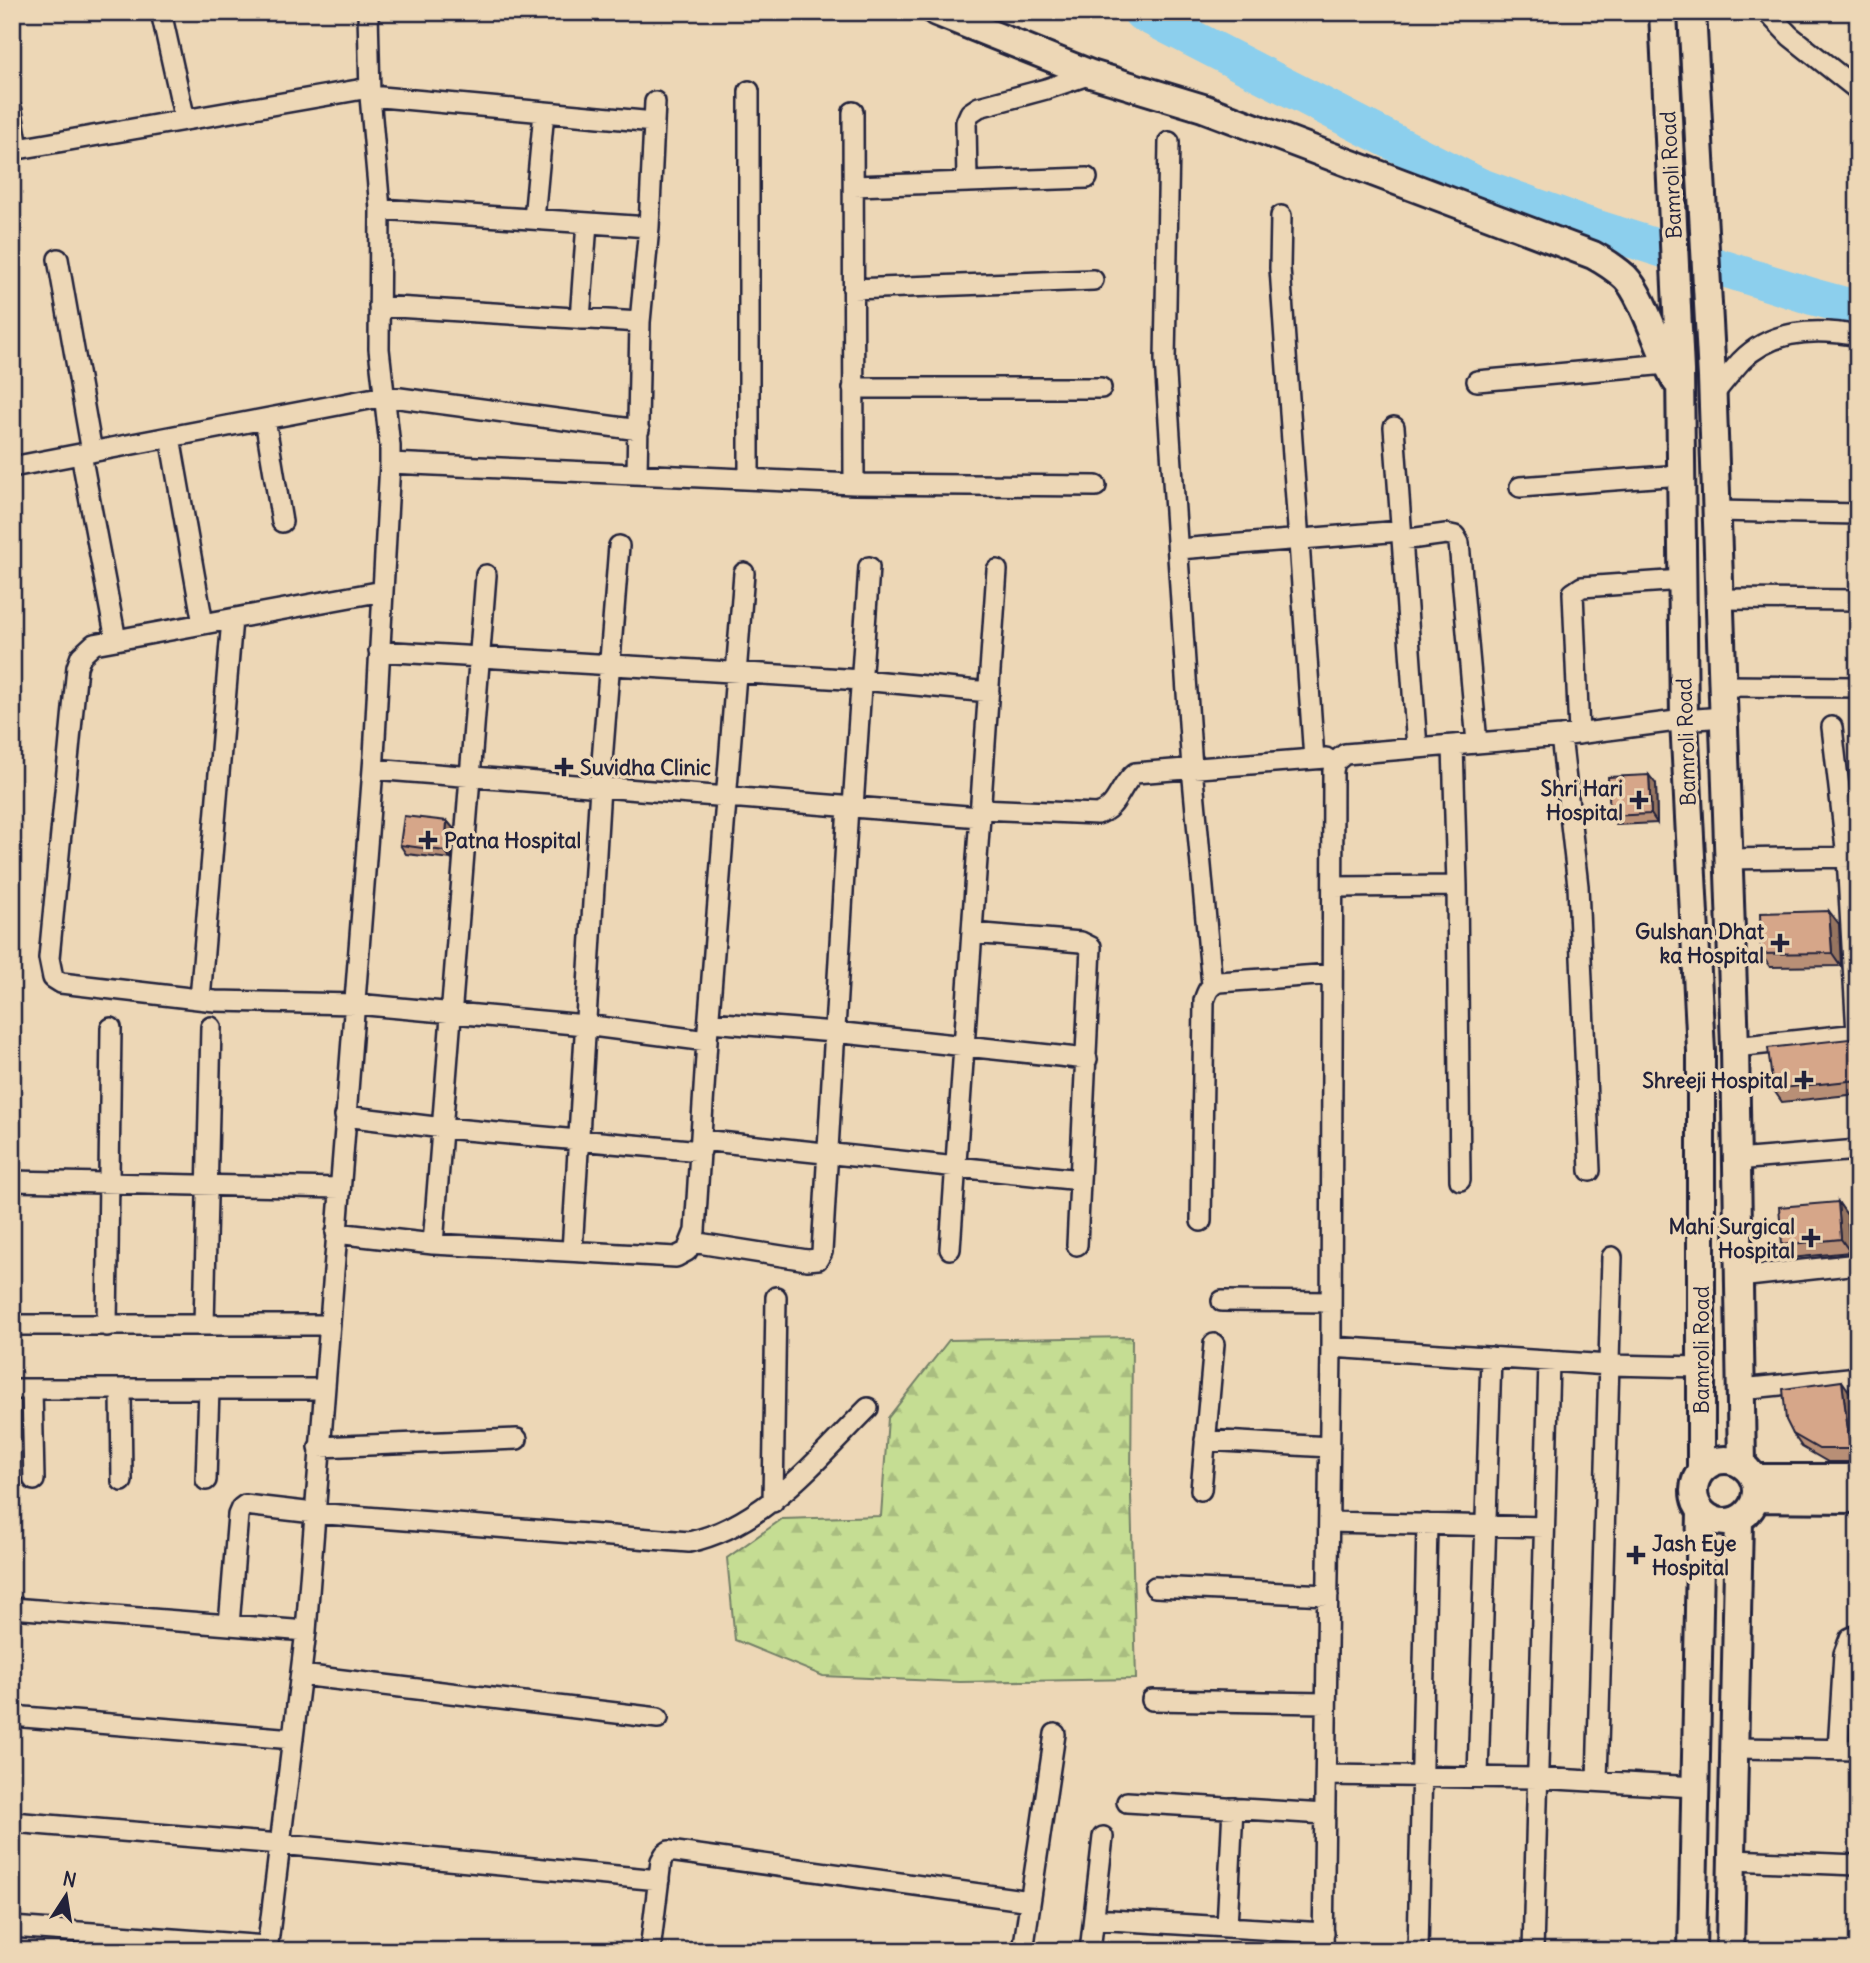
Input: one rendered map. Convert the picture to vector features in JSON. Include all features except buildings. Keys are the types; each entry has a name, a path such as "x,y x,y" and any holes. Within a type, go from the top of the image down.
{"street":[{"path":"161,12 185,120"},
{"path":"12,1927 267,1948 306,1631 373,769 390,463 380,358 380,209 370,92 368,12"},
{"path":"936,12 1091,74 1203,108 1593,255 1627,278 1676,374 1477,381"},
{"name":"Bamroli Road","path":"1662,12 1681,475 1684,720 1701,1051 1701,1471"},
{"name":"Bamroli Road","path":"1692,12 1713,386 1735,1047 1741,1389 1747,1490 1734,1748 1730,1951"},
{"path":"1767,12 1790,36 1858,90"},
{"path":"967,181 966,122 970,113 979,107 1091,74"},
{"path":"749,91 749,478"},
{"path":"12,111 15,149 370,92 654,122"},
{"path":"636,473 640,322 649,227 655,102"},
{"path":"534,219 544,112"},
{"path":"853,112 854,484"},
{"path":"1169,142 1165,360 1192,768 1212,985"},
{"path":"854,186 1087,178"},
{"path":"380,209 649,227"},
{"path":"1282,216 1280,268 1314,759"},
{"path":"580,319 587,223"},
{"path":"58,259 116,640"},
{"path":"853,289 1093,280"},
{"path":"379,306 640,322"},
{"path":"1713,386 1758,347 1778,338 1799,332 1830,331 1858,336"},
{"path":"853,388 1101,388"},
{"path":"12,467 385,396 639,430"},
{"path":"265,419 282,522"},
{"path":"1394,427 1418,748"},
{"path":"170,437 203,624"},
{"path":"390,463 854,484 1096,486"},
{"path":"1520,487 1681,475"},
{"path":"1717,511 1858,514"},
{"path":"1179,549 1299,538 1446,534 1455,536 1459,543 1477,743"},
{"path":"572,1251 600,787 619,546"},
{"path":"692,1242 807,1260 818,1259 824,1241 834,1032 869,567"},
{"path":"950,1249 997,569"},
{"path":"336,1233 433,1244 676,1257 687,1251 695,1231 725,797 744,573"},
{"path":"433,1244 486,575"},
{"path":"1590,1171 1570,735 1573,593 1582,587 1682,580"},
{"path":"383,591 94,644 86,649 77,667 49,967 53,978 61,983 200,999 356,1004 585,1025 708,1031 834,1032 1087,1059"},
{"path":"1720,599 1858,600"},
{"path":"200,999 232,619"},
{"path":"379,651 736,671 989,692"},
{"path":"1723,685 1858,687"},
{"path":"373,769 850,807 980,813 1097,814 1112,807 1123,785 1135,773 1570,735 1723,717"},
{"path":"1735,1047 1858,1034 1852,857 1832,727"},
{"path":"1452,745 1457,886 1460,1181"},
{"path":"1094,1919 1227,1927 1324,1942 1331,1348 1333,771 1339,757"},
{"path":"1728,859 1852,857"},
{"path":"1333,887 1457,886"},
{"path":"972,933 1081,942 1091,947 1077,1245"},
{"path":"1201,1221 1206,992 1219,982 1332,975"},
{"path":"204,1325 211,1027"},
{"path":"107,1325 111,1028"},
{"path":"345,1116 443,1128 578,1139 827,1153 1080,1180"},
{"path":"1736,1160 1858,1150"},
{"path":"12,1181 340,1188"},
{"path":"1597,1781 1612,1256"},
{"path":"1739,1277 1858,1264"},
{"path":"773,1502 776,1297"},
{"path":"1222,1301 1331,1301"},
{"path":"12,1325 329,1325"},
{"path":"1201,1490 1214,1344"},
{"path":"1331,1348 1609,1365 1701,1367"},
{"path":"1478,1776 1490,1357"},
{"path":"1534,1951 1549,1361"},
{"path":"1741,1389 1858,1377"},
{"path":"206,1480 209,1389"},
{"path":"34,1480 22,1390 324,1389"},
{"path":"121,1390 122,1482"},
{"path":"229,1625 240,1508 251,1504 314,1513 689,1542 705,1539 764,1509 868,1408"},
{"path":"319,1447 517,1438"},
{"path":"1205,1440 1330,1447"},
{"path":"1692,1951 1701,1512 1694,1494 1694,1484 1701,1471 1712,1462 1732,1461 1747,1490"},
{"path":"1701,1512 1718,1521 1747,1490 1858,1478"},
{"path":"1747,1490 1858,1499"},
{"path":"1329,1522 1544,1527"},
{"path":"1418,1951 1427,1524"},
{"path":"1155,1587 1328,1595"},
{"path":"12,1608 306,1631"},
{"path":"1734,1748 1848,1750 1844,1654 1850,1639 1858,1634"},
{"path":"301,1675 658,1718"},
{"path":"1152,1700 1326,1703"},
{"path":"12,1716 293,1739"},
{"path":"1023,1951 1055,1734"},
{"path":"1326,1775 1478,1776 1695,1787"},
{"path":"1127,1802 1325,1814"},
{"path":"1227,1927 1233,1808"},
{"path":"12,1822 659,1880"},
{"path":"1090,1951 1103,1837"},
{"path":"650,1951 661,1861 665,1854 675,1851 1030,1901"},
{"path":"1732,1860 1858,1865"}],"green space":[{"path":"1132,1337 1131,1494 1136,1679 960,1682 823,1676 735,1640 727,1558 782,1519 881,1516 888,1418 949,1340"}],"waterway":[{"path":"1141,12 1479,186 1583,224 1858,309"}],"place":[{"name":"Suvidha Clinic","path":"564,767"},
{"name":"Shri Hari Hospital","path":"1639,800"},
{"name":"Patna Hospital","path":"428,840"},
{"name":"Gulshan Dhat ka Hospital","path":"1780,943"},
{"name":"Shreeji Hospital","path":"1804,1080"},
{"name":"Mahi Surgical Hospital","path":"1811,1238"},
{"name":"Jash Eye Hospital","path":"1636,1555"}]}
